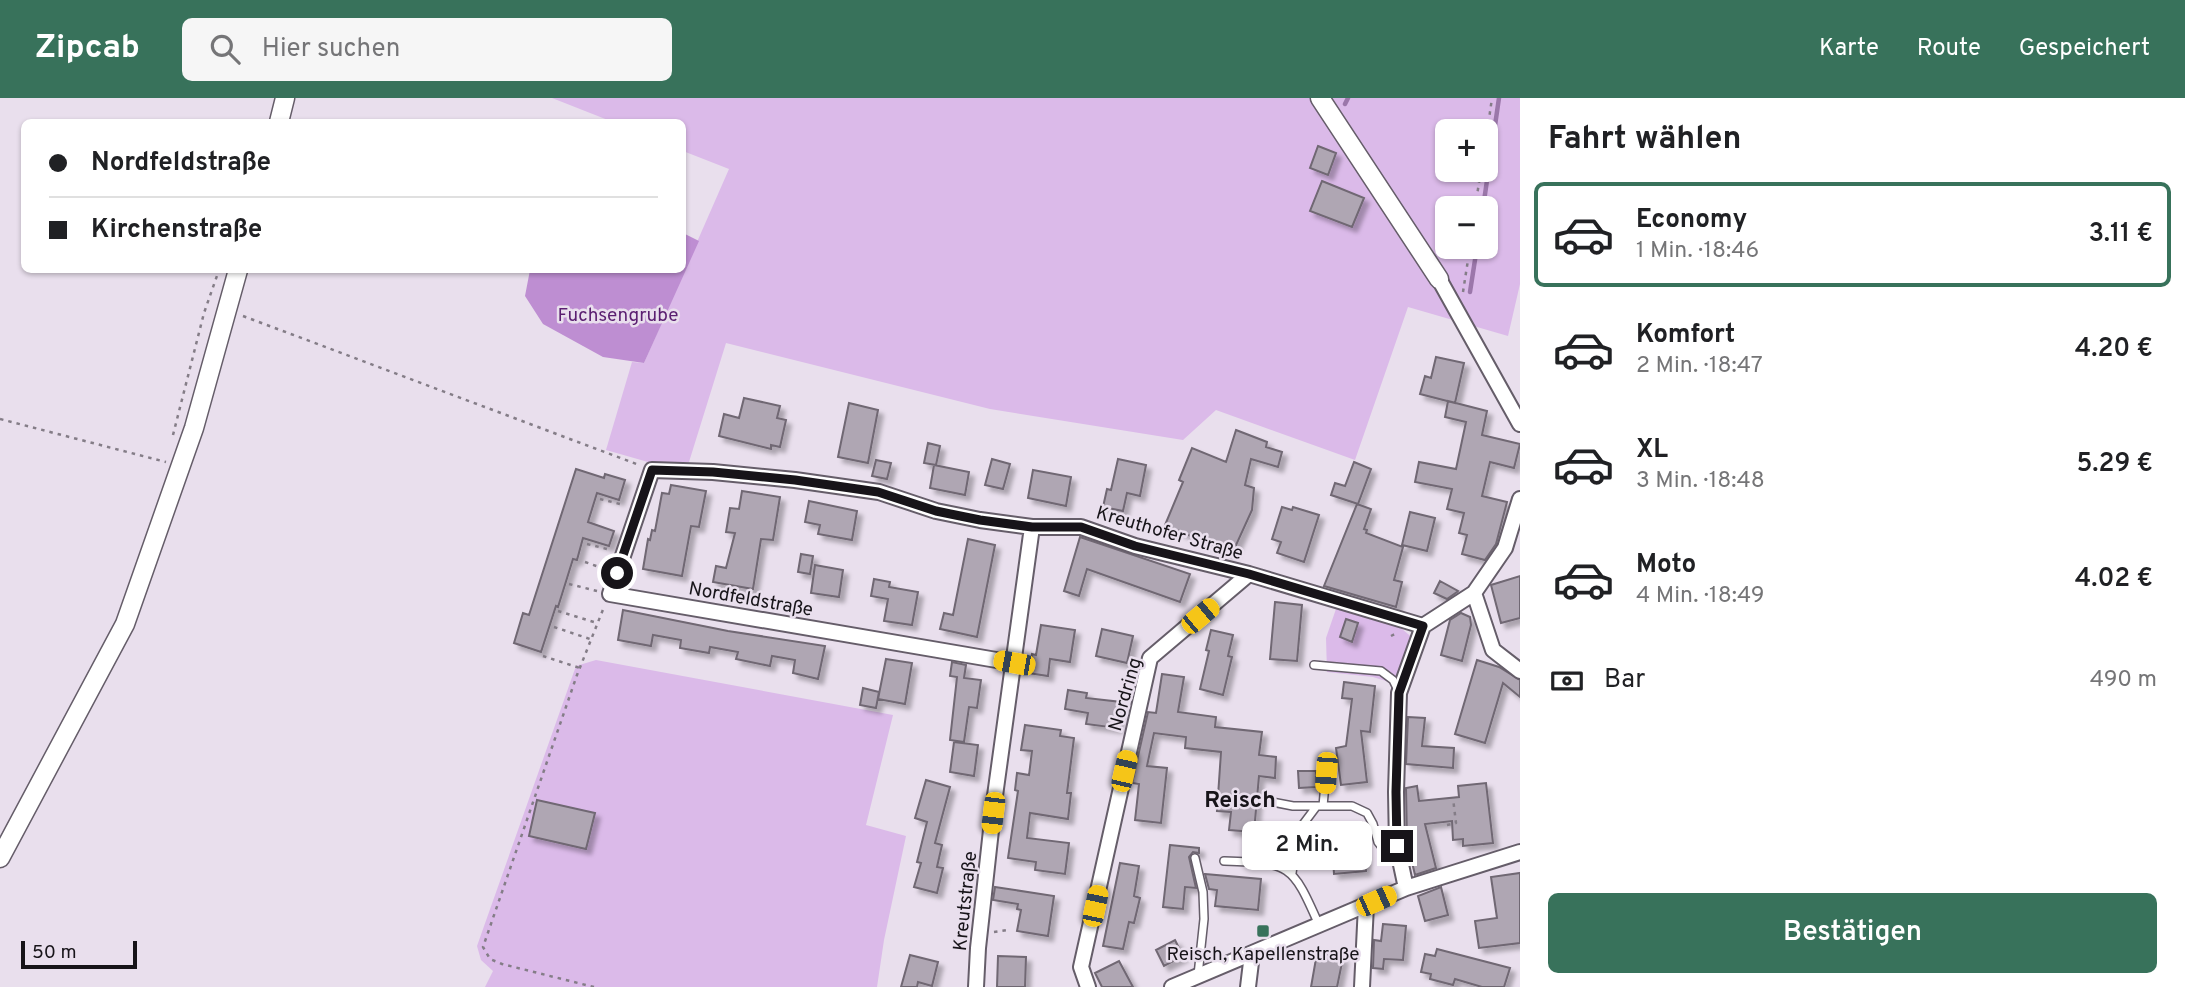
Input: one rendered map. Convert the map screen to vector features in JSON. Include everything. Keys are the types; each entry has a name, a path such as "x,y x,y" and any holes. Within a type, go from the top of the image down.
{"street":[{"path":"280,119 285,98"},
{"path":"1320,98 1439,279 1520,424"},
{"path":"0,858 125,624 194,428 237,273"},
{"path":"610,594 652,470"},
{"name":"Kreuthofer Straße","path":"652,470 713,472 795,480 878,492 936,511 1032,527 1081,527 1135,546 1249,574 1423,626"},
{"path":"1406,887 1397,846 1399,693 1423,626 1474,593 1505,548 1520,499"},
{"name":"Kreutstraße","path":"976,987 994,803 1032,527"},
{"name":"Nordring","path":"1088,987 1081,967 1150,659 1249,574"},
{"path":"1474,593 1493,650 1520,671"},
{"name":"Nordfeldstraße","path":"610,594 1014,663"},
{"path":"1172,987 1201,979 1406,887 1520,852"},
{"path":"1362,987 1366,905"},
{"path":"1248,987 1252,954"}],"lane":[{"path":"1314,665 1381,671 1393,680 1399,693"},
{"path":"1320,926 1292,873 1293,856 1298,831 1320,806 1326,773 1331,762"},
{"path":"1262,800 1293,806 1352,806 1367,813 1378,842 1385,851 1400,860"},
{"path":"1293,856 1332,853"},
{"path":"1195,858 1203,892 1201,979"},
{"path":"1224,861 1271,863 1292,873"}],"path":[{"path":"1489,119 1492,98"},
{"path":"1460,316 1468,259"},
{"path":"173,435 204,313 218,273"},
{"path":"226,310 652,470"},
{"path":"0,419 180,468"},
{"path":"600,499 639,510"},
{"path":"587,544 624,554"},
{"path":"585,562 617,573"},
{"path":"569,584 610,594 590,639 483,947 490,959 502,964 594,987"},
{"path":"558,611 597,623"},
{"path":"554,627 590,639"},
{"path":"543,656 580,668"},
{"path":"1447,825 1456,823 1453,798"}],"shaded area":[{"path":"552,98 1520,98 1520,284 1508,336 1408,307 1355,460 1216,410 1183,440 990,409 726,343 689,462 648,462 606,450 632,362 644,363 683,273 686,273 686,267 729,169 686,152 686,119 605,119"},
{"path":"1337,606 1396,624 1414,639 1400,677 1389,682 1373,677 1327,672 1326,638"},
{"path":"596,660 893,715 866,825 906,836 877,987 485,987 493,971 481,960 477,946 576,666"}],"green space":[{"name":"Fuchsengrube","path":"686,234 699,241 686,270"},
{"name":"Fuchsengrube","path":"529,273 685,273 644,363 603,357 543,324 525,296"}],"building":[{"path":"1318,146 1336,153 1328,175 1310,168"},
{"path":"1322,181 1364,198 1352,227 1310,211"},
{"path":"1436,357 1464,363 1455,403 1420,394 1425,376 1431,378"},
{"path":"744,398 780,406 777,418 786,420 780,447 771,445 771,449 719,436 724,414 739,418"},
{"path":"1448,401 1487,411 1482,435 1520,444 1514,468 1490,462 1482,496 1507,502 1496,544 1485,560 1462,554 1467,535 1459,533 1464,513 1447,509 1452,489 1415,482 1419,462 1456,469 1466,422 1445,417"},
{"path":"849,403 878,410 868,463 838,457"},
{"path":"1236,430 1267,442 1266,447 1282,452 1278,467 1251,459 1245,485 1254,488 1252,510 1232,554 1165,525 1183,482 1179,480 1192,448 1226,462"},
{"path":"928,443 940,446 936,465 924,463"},
{"path":"992,459 1010,464 1003,489 985,485"},
{"path":"1118,459 1146,465 1140,496 1127,493 1123,511 1103,507 1107,489 1111,490"},
{"path":"876,460 891,463 887,479 872,476"},
{"path":"1354,462 1371,469 1358,504 1331,495 1335,483 1345,486"},
{"path":"934,465 969,472 965,495 930,488"},
{"path":"576,469 604,478 605,474 625,480 619,500 597,493 588,522 614,531 609,546 583,538 577,560 573,559 541,652 514,643 523,613 529,615"},
{"path":"1033,470 1071,477 1066,506 1028,498"},
{"path":"671,485 706,491 699,527 691,526 682,576 643,569 648,539 650,540 652,530 655,531 662,493 669,494"},
{"path":"742,491 780,497 773,540 761,539 753,589 713,582 716,566 726,568 735,533 726,532 730,508 739,509"},
{"path":"809,501 857,511 852,540 818,534 820,525 805,522"},
{"path":"1357,504 1371,509 1364,529 1367,530 1366,533 1403,547 1394,580 1402,582 1396,607 1324,586"},
{"path":"1282,507 1292,510 1293,507 1319,515 1304,562 1277,553 1281,542 1272,539"},
{"path":"1410,512 1435,518 1427,551 1402,545"},
{"path":"1080,537 1190,574 1180,602 1087,569 1079,596 1064,591"},
{"path":"968,539 995,545 977,637 940,629 944,613 953,615"},
{"path":"801,554 813,556 810,574 798,572"},
{"path":"815,565 843,570 839,597 811,593"},
{"path":"1520,576 1520,618 1501,623 1491,585"},
{"path":"874,579 890,582 889,587 918,592 912,625 884,621 888,599 871,596"},
{"path":"1440,581 1458,591 1447,599 1434,593"},
{"path":"1275,602 1302,605 1297,661 1270,659"},
{"path":"623,610 728,631 825,646 818,679 793,673 795,660 772,656 770,666 736,659 738,652 710,647 709,653 680,648 681,640 653,635 651,646 618,640"},
{"path":"1461,613 1470,617 1471,625 1462,661 1441,655 1450,620"},
{"path":"1346,619 1358,623 1352,642 1340,637"},
{"path":"1041,625 1075,630 1070,662 1050,659 1048,676 1028,673 1032,654 1036,655"},
{"path":"1102,629 1133,636 1127,663 1096,656"},
{"path":"1211,630 1233,635 1228,656 1232,657 1223,695 1200,689"},
{"path":"886,659 912,663 905,704 878,699"},
{"path":"1477,660 1499,667 1520,680 1520,697 1503,683 1485,743 1455,734"},
{"path":"952,662 966,665 964,678 981,680 977,708 969,707 964,742 950,740 957,677 950,676"},
{"path":"1162,674 1184,677 1178,712 1216,717 1215,727 1262,732 1259,755 1276,757 1275,778 1259,776 1254,832 1229,830 1231,812 1217,811 1221,752 1185,748 1186,737 1154,733 1147,766 1167,768 1161,823 1135,820 1139,784 1132,783 1148,712 1156,713"},
{"path":"1344,682 1375,686 1370,732 1361,731 1367,782 1341,785 1336,748 1346,746 1352,699 1342,698"},
{"path":"863,688 879,692 876,708 860,705"},
{"path":"1068,690 1087,693 1086,698 1121,702 1117,728 1086,724 1088,713 1065,709"},
{"path":"1408,717 1425,718 1422,746 1454,748 1453,768 1406,764"},
{"path":"1025,725 1061,730 1060,736 1074,738 1067,793 1071,793 1068,819 1030,813 1027,838 1069,843 1065,874 1035,870 1036,862 1008,858 1018,791 1015,790 1017,773 1029,775 1032,751 1021,750"},
{"path":"954,742 978,745 974,776 950,772"},
{"path":"1298,771 1316,771 1316,787 1299,788"},
{"path":"926,780 950,787 935,843 942,845 937,867 943,868 937,893 914,887 921,863 917,862 927,822 915,818"},
{"path":"1486,783 1493,843 1463,846 1463,839 1453,840 1452,821 1425,824 1436,868 1415,875 1407,841 1406,788 1417,786 1419,801 1459,797 1458,786"},
{"path":"537,800 595,813 586,849 529,836"},
{"path":"1362,822 1366,871 1334,874 1333,859 1338,852 1332,847 1330,825"},
{"path":"1170,845 1199,848 1199,853 1193,852 1189,857 1196,888 1185,887 1183,909 1163,907"},
{"path":"1120,863 1139,866 1134,896 1140,898 1134,923 1129,922 1123,949 1103,946"},
{"path":"1520,873 1520,943 1479,948 1475,921 1497,918 1491,877"},
{"path":"1205,874 1261,879 1258,910 1215,906 1217,890 1209,889"},
{"path":"995,887 1054,896 1048,936 1017,931 1021,910 1017,909 1018,904 993,900"},
{"path":"1441,887 1448,915 1425,921 1418,896"},
{"path":"1383,924 1406,926 1403,960 1384,959 1383,969 1373,968 1374,940 1381,941"},
{"path":"1175,940 1183,956 1164,966 1156,950"},
{"path":"1437,949 1510,968 1504,987 1482,987 1455,979 1453,985 1430,979 1431,974 1421,972 1425,954 1435,956"},
{"path":"1317,953 1343,958 1337,987 1311,987"},
{"path":"910,955 938,962 932,986 918,982 917,987 901,987"},
{"path":"998,956 1026,957 1025,987 997,987"},
{"path":"1119,961 1133,987 1102,987 1095,973"}],"waterway":[{"path":"1345,104 1348,98"},
{"path":"1485,196 1499,98"},
{"path":"1470,292 1475,259"}],"place":[{"name":"Reisch, Kapellenstraße","path":"1263,931"}],"district":[{"name":"Reisch","path":"1240,799"}],"route":[{"path":"617,573 652,470 713,472 878,492 936,511 980,520 1032,527 1081,527 1135,546 1249,574 1423,626 1399,693 1397,846"}]}
